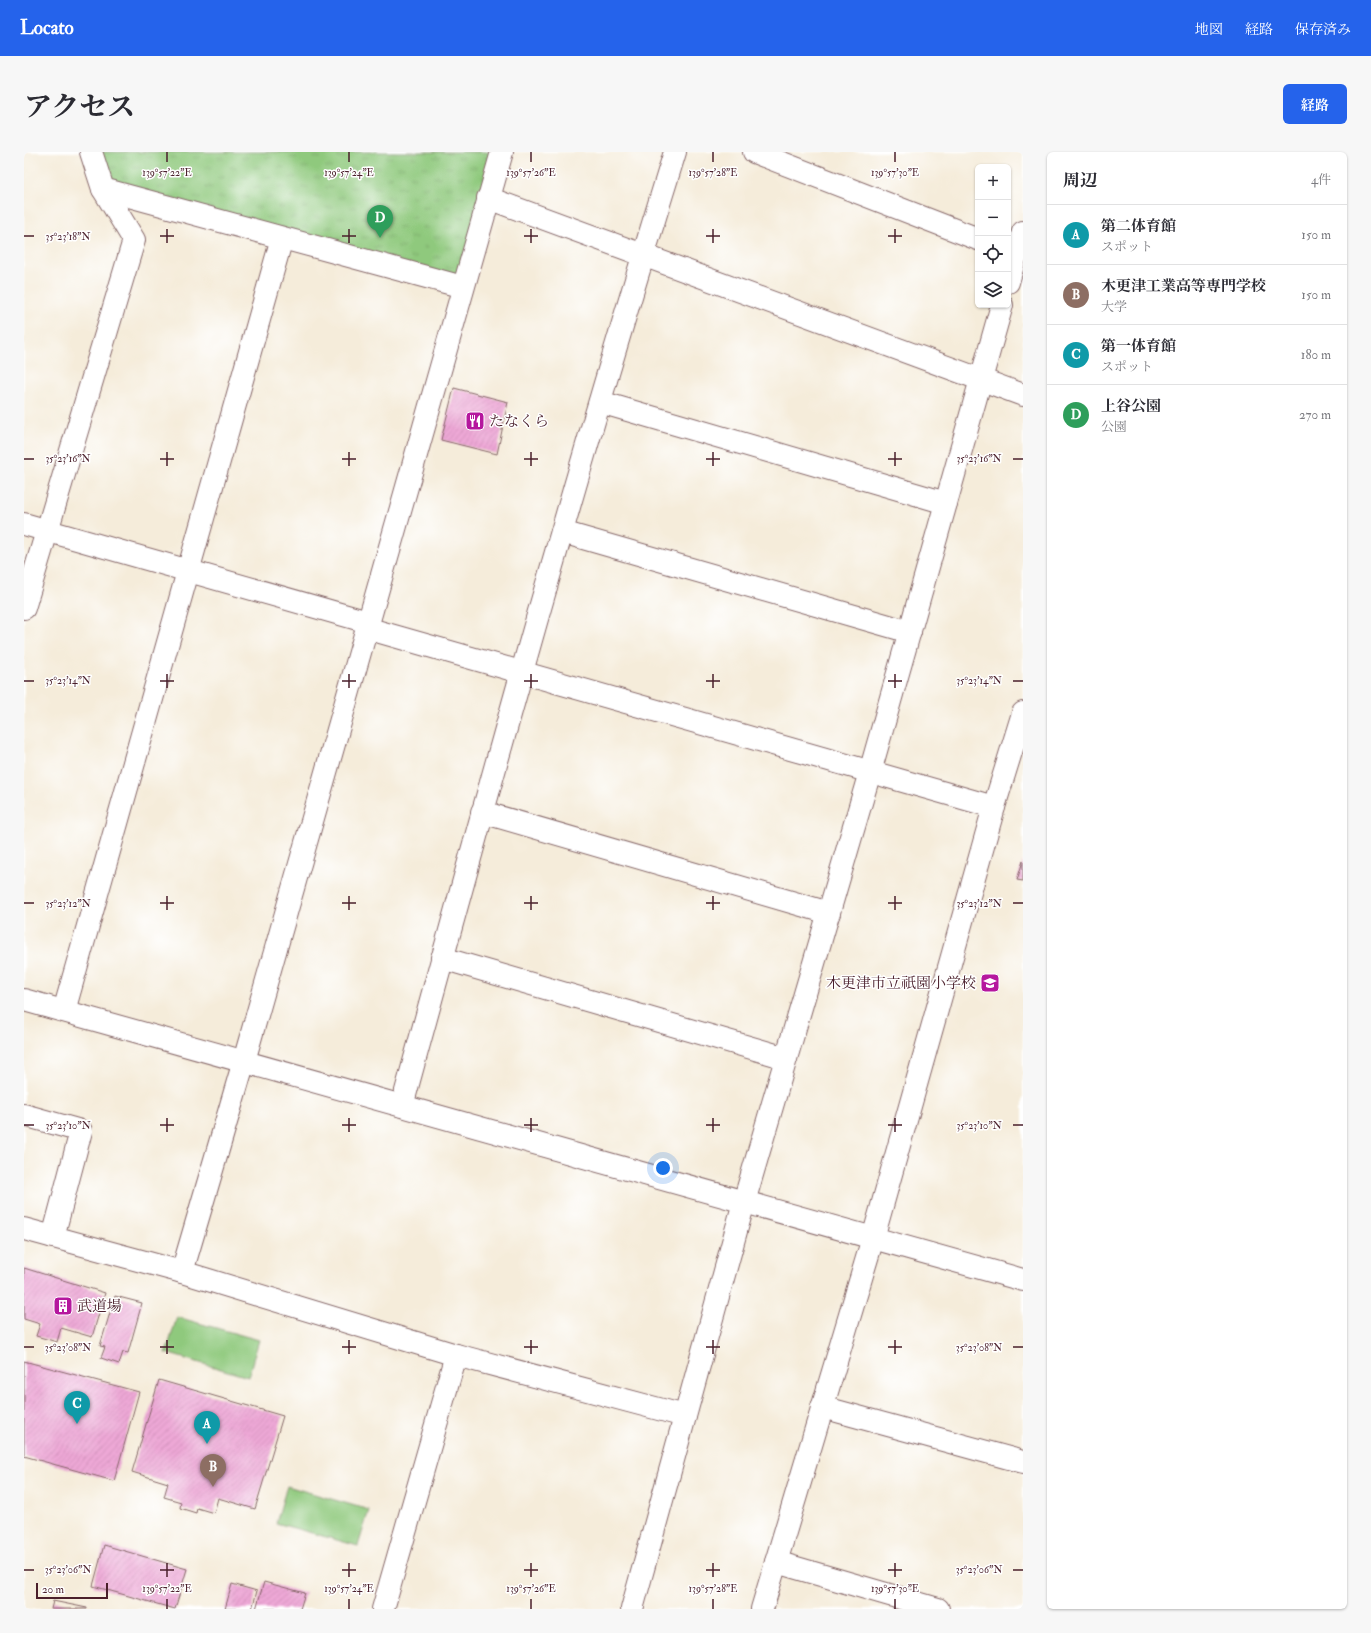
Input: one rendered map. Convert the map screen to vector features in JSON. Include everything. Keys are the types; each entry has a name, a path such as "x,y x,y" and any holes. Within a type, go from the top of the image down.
{"street":[{"path":"91,152 103,189 134,240"},
{"path":"182,1272 244,1061 502,152"},
{"path":"402,1106 521,672 643,255 675,152"},
{"path":"754,152 975,238"},
{"path":"103,189 463,287"},
{"path":"488,198 1023,395"},
{"path":"24,608 46,530 147,201"},
{"path":"1009,272 1012,252 1023,232"},
{"path":"64,1011 282,238"},
{"path":"632,1609 744,1202 870,772 1001,308"},
{"path":"600,402 946,503"},
{"path":"24,524 189,570 521,672 994,807"},
{"path":"562,532 910,632"},
{"path":"762,1609 872,1238 994,807 1023,713"},
{"path":"482,812 829,913"},
{"path":"442,958 786,1058"},
{"path":"24,1000 1023,1280"},
{"path":"24,1115 81,1131 53,1237"},
{"path":"24,1229 182,1272 456,1355 685,1416"},
{"path":"383,1609 456,1355"},
{"path":"822,1407 1023,1462"},
{"path":"776,1562 938,1609"}],"green space":[{"path":"91,152 502,152 463,287 103,189"},
{"path":"177,1317 259,1340 248,1377 166,1353"},
{"path":"287,1486 369,1510 358,1546 276,1523"}],"building":[{"name":"たなくら","path":"454,388 508,402 497,454 441,440"},
{"path":"1023,861 1023,881 1017,880"},
{"name":"武道場","path":"24,1268 105,1293 92,1337 61,1328 57,1342 36,1336 40,1324 24,1319"},
{"path":"115,1296 142,1303 128,1353 123,1352 119,1364 101,1358 105,1347 100,1346"},
{"path":"24,1361 139,1392 114,1481 24,1456"},
{"path":"159,1380 283,1416 255,1509 218,1498 214,1513 197,1508 196,1513 180,1508 181,1502 164,1497 168,1483 132,1472"},
{"path":"104,1545 187,1569 175,1609 93,1586"},
{"path":"264,1582 305,1593 300,1609 256,1609"},
{"path":"232,1584 257,1591 252,1609 225,1609"},
{"path":"53,1601 87,1608 87,1609 51,1609"}],"place":[{"name":"上谷公園","path":"380,238"},
{"name":"たなくら","path":"475,421"},
{"name":"木更津市立祇園小学校","path":"990,983"},
{"name":"武道場","path":"63,1306"},
{"name":"第一体育館","path":"77,1424"},
{"name":"第二体育館","path":"207,1444"},
{"name":"木更津工業高等専門学校","path":"213,1487"}]}
